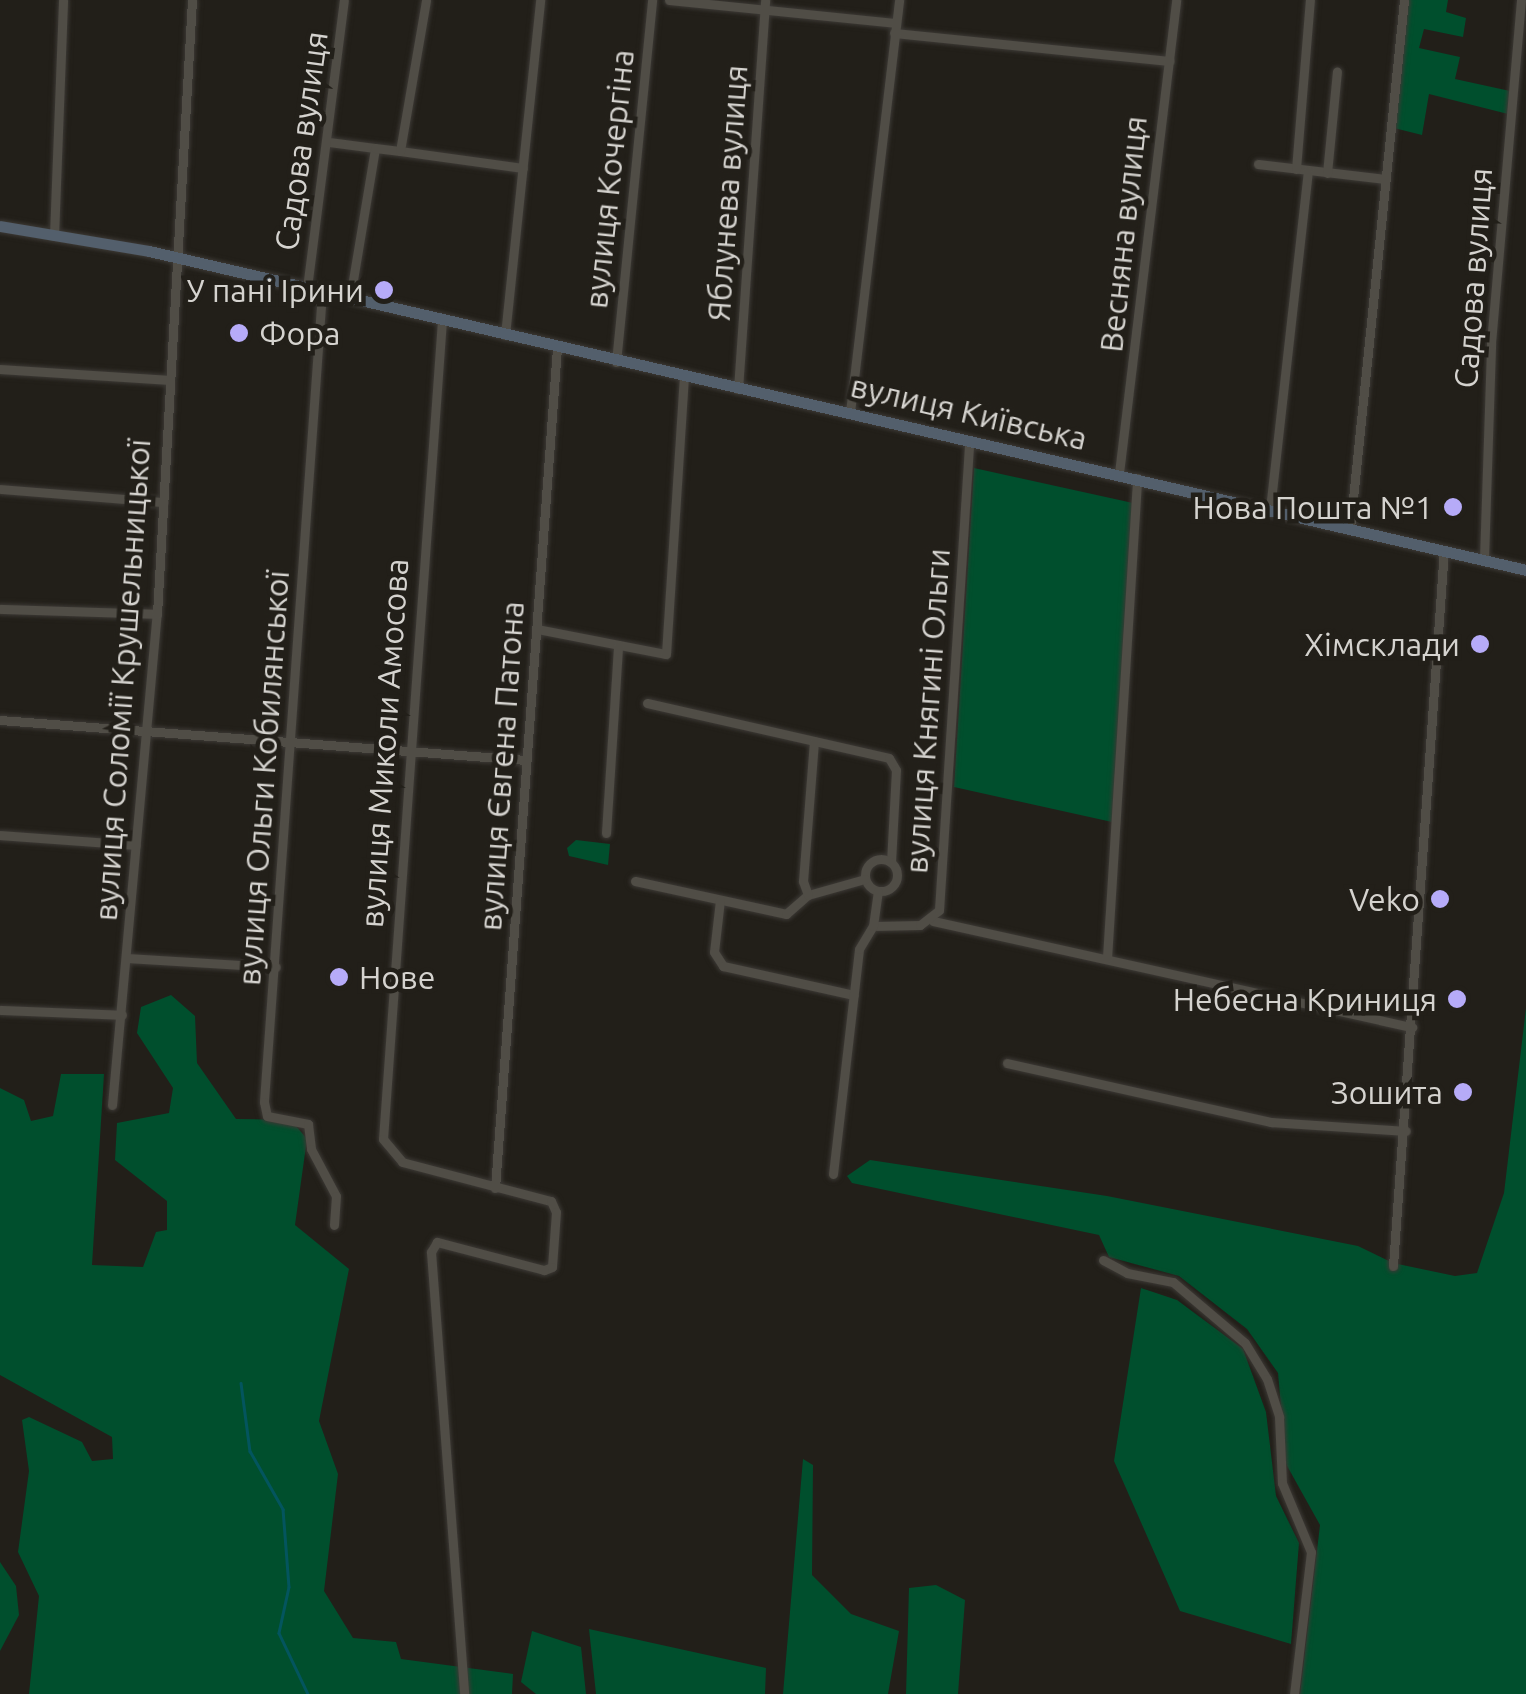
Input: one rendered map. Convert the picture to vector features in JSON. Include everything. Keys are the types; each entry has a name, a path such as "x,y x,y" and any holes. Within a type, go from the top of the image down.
{"street":[{"path":"54,236 63,0"},
{"name":"вулиця Соломії Крушельницької","path":"112,1105 157,614 192,0"},
{"name":"Садова вулиця","path":"306,288 329,142 344,0"},
{"path":"400,151 426,0"},
{"path":"505,335 540,0"},
{"name":"вулиця Кочергіна","path":"616,362 651,0"},
{"path":"669,0 764,5 895,28 1170,61"},
{"path":"850,412 899,0"},
{"name":"Весняна вулиця","path":"1119,474 1176,0"},
{"path":"1296,169 1310,0"},
{"path":"1350,528 1404,0"},
{"name":"Садова вулиця","path":"1484,559 1491,343 1521,0"},
{"name":"Яблунева вулиця","path":"738,389 764,5"},
{"path":"1327,172 1337,72"},
{"path":"1512,112 1526,114"},
{"path":"329,142 524,168"},
{"path":"350,298 375,148"},
{"path":"1258,164 1385,180"},
{"path":"1270,509 1308,170"},
{"name":"вулиця Київська","path":"0,226 178,258 1526,570"},
{"name":"вулиця Ольги Кобилянської","path":"322,292 267,1116 308,1124 311,1149 336,1196 334,1225"},
{"name":"вулиця Миколи Амосова","path":"442,320 381,1120 390,1154 402,1162 495,1188"},
{"name":"вулиця Євгена Патона","path":"495,1188 557,348"},
{"path":"0,369 170,380"},
{"path":"536,630 666,654 684,377"},
{"name":"вулиця Княгині Ольги","path":"873,926 933,921 940,910 969,442"},
{"path":"1107,958 1138,478"},
{"path":"0,489 163,502"},
{"path":"1392,1266 1406,1131 1444,550"},
{"path":"0,609 157,614"},
{"path":"606,834 618,645"},
{"path":"646,703 894,763 891,862 896,880 878,891"},
{"path":"0,720 526,760"},
{"path":"808,895 804,881 814,741"},
{"path":"0,835 136,845"},
{"path":"865,879 871,862 891,862"},
{"path":"636,881 786,914 808,895 865,879"},
{"path":"865,879 878,891"},
{"path":"833,1174 859,949 873,926 878,891"},
{"path":"720,900 714,952 722,966 854,996"},
{"path":"933,921 1412,1028"},
{"path":"127,958 276,967"},
{"path":"0,1010 122,1014"},
{"path":"1006,1063 1271,1122 1406,1131"},
{"path":"464,1694 430,1252 437,1242 544,1270 552,1267 554,1247 551,1201 495,1188"},
{"path":"1103,1260 1126,1273 1173,1282 1245,1343 1267,1379 1280,1416 1282,1483 1311,1552 1294,1694"}],"green space":[{"path":"1409,0 1448,0 1446,12 1466,18 1463,37 1424,29 1419,48 1460,57 1455,79 1510,91 1508,114 1429,94 1422,135 1394,128"},
{"path":"974,468 1133,503 1112,822 954,787"},
{"path":"576,840 610,844 608,865 569,856 567,848"},
{"path":"171,995 195,1016 197,1063 236,1119 291,1120 307,1139 295,1225 349,1269 319,1421 338,1474 324,1591 353,1638 396,1642 401,1659 513,1674 512,1694 29,1694 39,1596 18,1552 29,1471 22,1420 29,1417 82,1442 92,1461 113,1459 112,1437 0,1375 0,1088 24,1100 31,1121 53,1116 61,1074 104,1074 92,1265 143,1267 156,1232 167,1230 167,1201 115,1160 117,1123 169,1113 173,1088 137,1033 141,1007"},
{"path":"1526,1008 1526,1694 1300,1694 1320,1525 1286,1464 1278,1373 1247,1329 1179,1276 1109,1257 1099,1235 852,1183 847,1176 870,1160 1107,1196 1358,1246 1393,1263 1455,1276 1477,1273 1504,1193"},
{"path":"1141,1288 1177,1300 1243,1349 1266,1412 1276,1496 1299,1543 1291,1644 1180,1611 1114,1461"},
{"path":"803,1459 813,1465 812,1575 851,1614 899,1631 888,1694 783,1694"},
{"path":"0,1562 16,1586 19,1615 0,1651"},
{"path":"936,1585 965,1600 958,1694 906,1694 909,1588"},
{"path":"589,1629 766,1668 765,1694 596,1694"},
{"path":"532,1631 581,1647 586,1694 536,1694 521,1682"}],"waterway":[{"path":"241,1383 250,1451 283,1509 289,1587 279,1633 308,1694"}],"place":[{"name":"У пані Ірини","path":"384,290"},
{"name":"Фора","path":"239,333"},
{"name":"Нова Пошта №1","path":"1453,507"},
{"name":"Хімсклади","path":"1480,644"},
{"name":"Veko","path":"1440,899"},
{"name":"Нове","path":"339,977"},
{"name":"Небесна Криниця","path":"1457,999"},
{"name":"Зошита","path":"1463,1092"}]}
